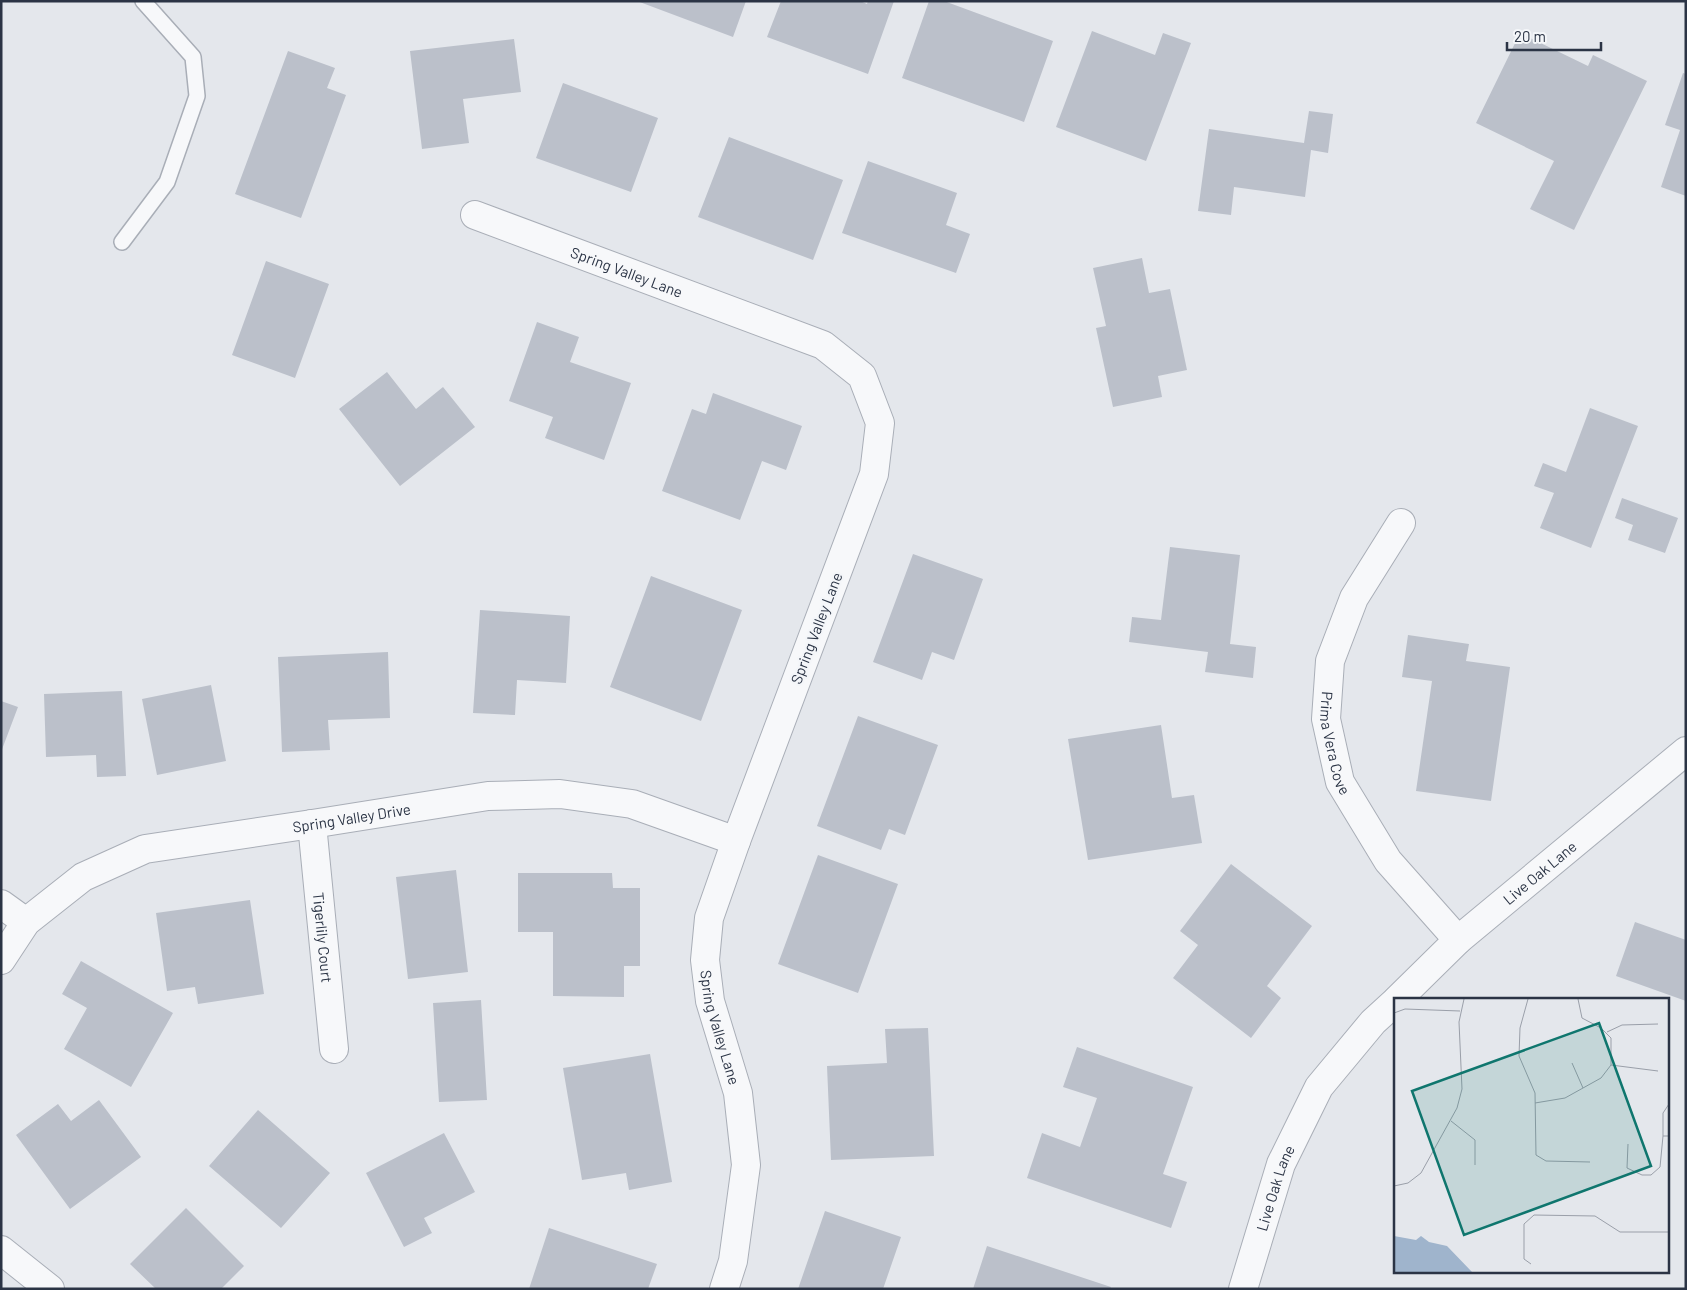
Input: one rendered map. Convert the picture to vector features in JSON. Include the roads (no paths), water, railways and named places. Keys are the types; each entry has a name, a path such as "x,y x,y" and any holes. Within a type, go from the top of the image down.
{"street":[{"name":"Spring Valley Lane","path":"475,215 823,345 862,376 880,423 874,474 736,841 709,918 705,960 710,1002 738,1093 746,1165 733,1260 724,1289"},
{"name":"Prima Vera Cove","path":"1401,523 1354,598 1330,661 1326,719 1340,782 1344,790 1388,862 1458,940"},
{"name":"Live Oak Lane","path":"1399,998 1458,940 1686,751"},
{"name":"Spring Valley Drive","path":"1,960 26,922 83,877 146,849 488,796 560,794 632,804 736,841"},
{"name":"Tigerlily Court","path":"312,824 334,1049"},
{"path":"1,904 26,922"},
{"name":"Live Oak Lane","path":"1243,1289 1281,1164 1319,1087 1373,1022 1394,1003"},
{"path":"1,1250 50,1289"}],"lane":[{"path":"122,242 167,182 197,96 193,57 143,1"}]}
